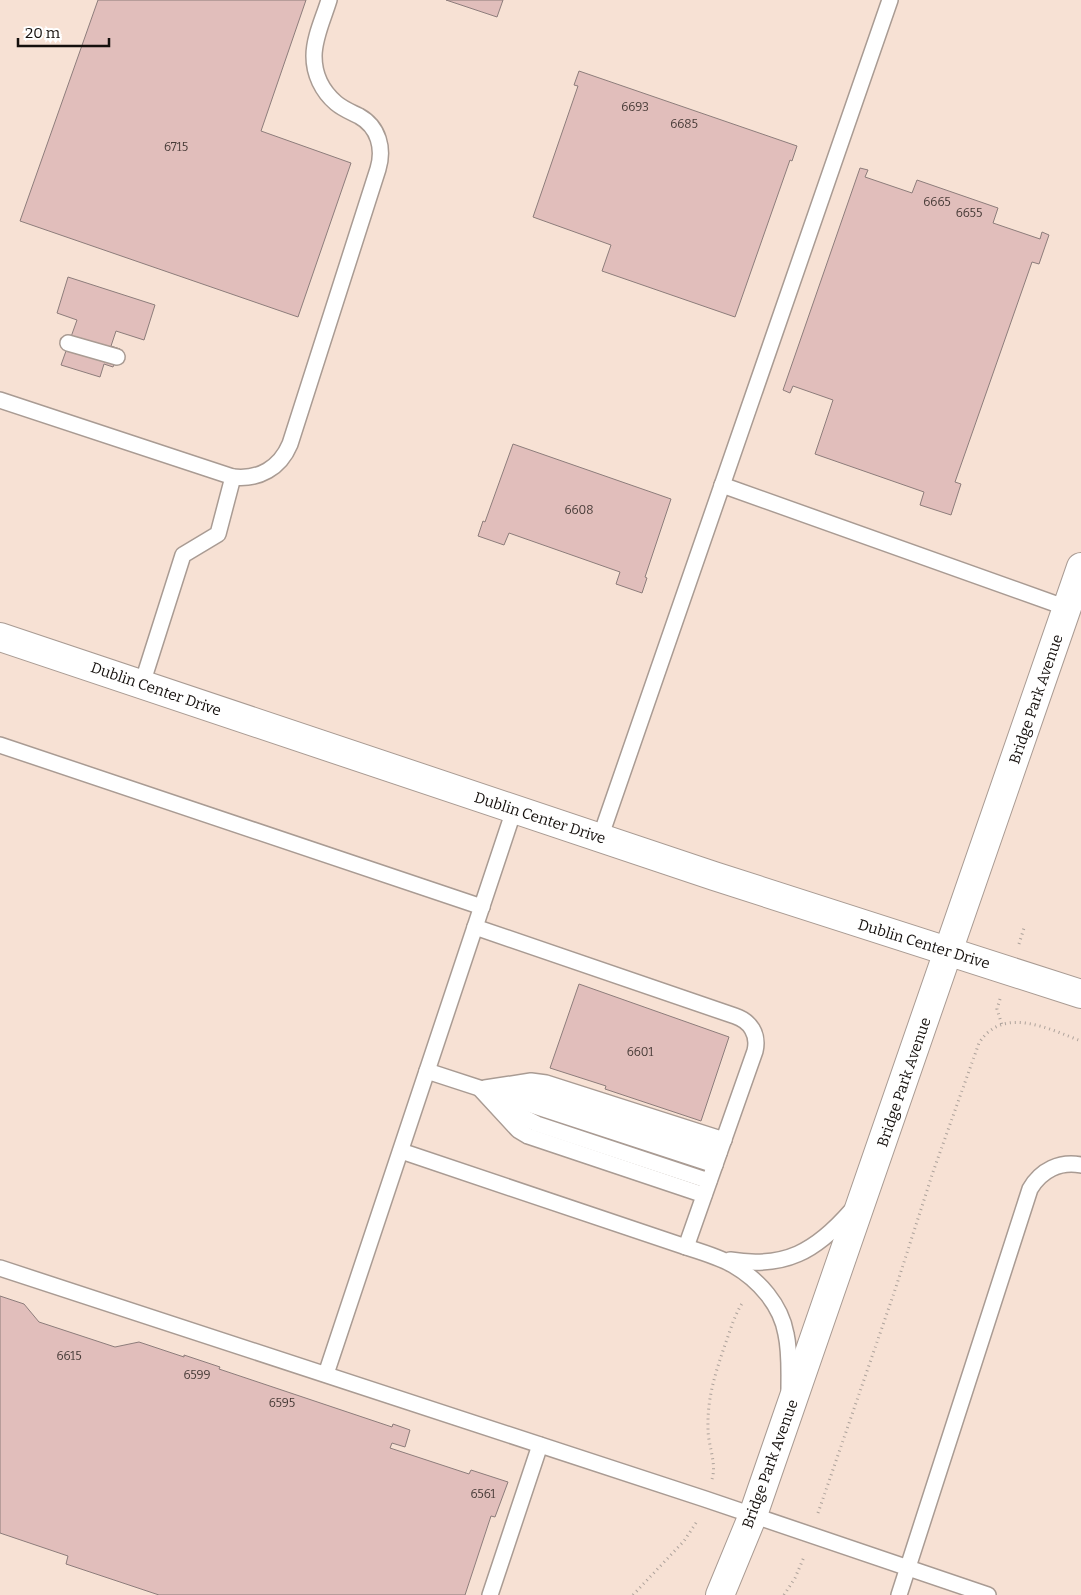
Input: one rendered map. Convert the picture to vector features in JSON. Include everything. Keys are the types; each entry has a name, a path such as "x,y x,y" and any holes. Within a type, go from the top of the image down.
{"street":[{"name":"Bridge Park Avenue","path":"720,1595 752,1515 785,1422 1081,567"},
{"name":"Dublin Center Drive","path":"0,636 514,810 1081,994"}],"lane":[{"path":"0,400 233,477 249,478 264,473 277,464 287,451 380,162 381,149 374,130 365,120 344,109 329,97 316,72 315,44 329,0"},
{"path":"600,838 890,0"},
{"path":"68,343 117,357"},
{"path":"142,684 183,555 218,534 233,477"},
{"path":"722,485 1067,608"},
{"path":"0,745 482,907"},
{"path":"326,1374 514,810"},
{"path":"475,927 748,1022 754,1033 756,1047 686,1247"},
{"path":"427,1071 473,1086 719,1153"},
{"path":"473,1086 489,1088 531,1081 546,1082 719,1153"},
{"path":"473,1086 485,1091 530,1121 707,1188"},
{"path":"401,1151 714,1256 733,1265 757,1284 777,1308 786,1334 789,1354 789,1390 785,1422"},
{"path":"899,1595 1030,1189 1038,1177 1055,1166 1081,1165"},
{"path":"714,1256 752,1262 779,1260 803,1253 814,1247 840,1224 861,1197 871,1176"},
{"path":"0,1268 326,1374 988,1595"},
{"path":"490,1595 540,1445"}],"path":[{"path":"824,1498 933,1172 979,1043 995,1027 1024,1022 1033,1023 1081,1041"},
{"path":"714,1473 708,1431 708,1409 711,1390 736,1316 740,1307 757,1284"},
{"path":"633,1595 684,1541 698,1520"},
{"path":"784,1595 800,1566"}],"shaded area":[{"path":"0,0 1081,0 1081,1595 0,1595"}],"building":[{"path":"98,0 306,0 261,131 351,163 298,317 20,221"},
{"path":"446,0 503,0 497,17"},
{"path":"579,71 797,146 792,161 790,160 735,317 602,271 611,245 533,217 578,86 574,85"},
{"path":"860,168 868,170 865,177 912,193 917,180 998,208 993,223 1040,239 1042,232 1049,235 1039,264 1032,262 955,482 961,484 951,515 920,505 924,492 815,454 833,400 793,386 790,393 783,390"},
{"path":"68,277 155,305 144,340 116,331 111,346 120,349 113,367 104,364 100,377 61,365 77,320 57,313"},
{"path":"513,444 671,499 645,577 647,578 642,593 616,584 620,572 509,533 504,545 478,536 483,521 485,522"},
{"path":"579,984 729,1037 701,1121 605,1089 606,1086 550,1068"},
{"path":"0,1296 24,1304 39,1322 115,1347 139,1342 220,1367 219,1369 392,1427 393,1424 410,1430 405,1447 392,1443 390,1448 469,1474 471,1470 508,1482 495,1517 491,1516 465,1595 159,1595 66,1564 68,1556 0,1533"}]}
